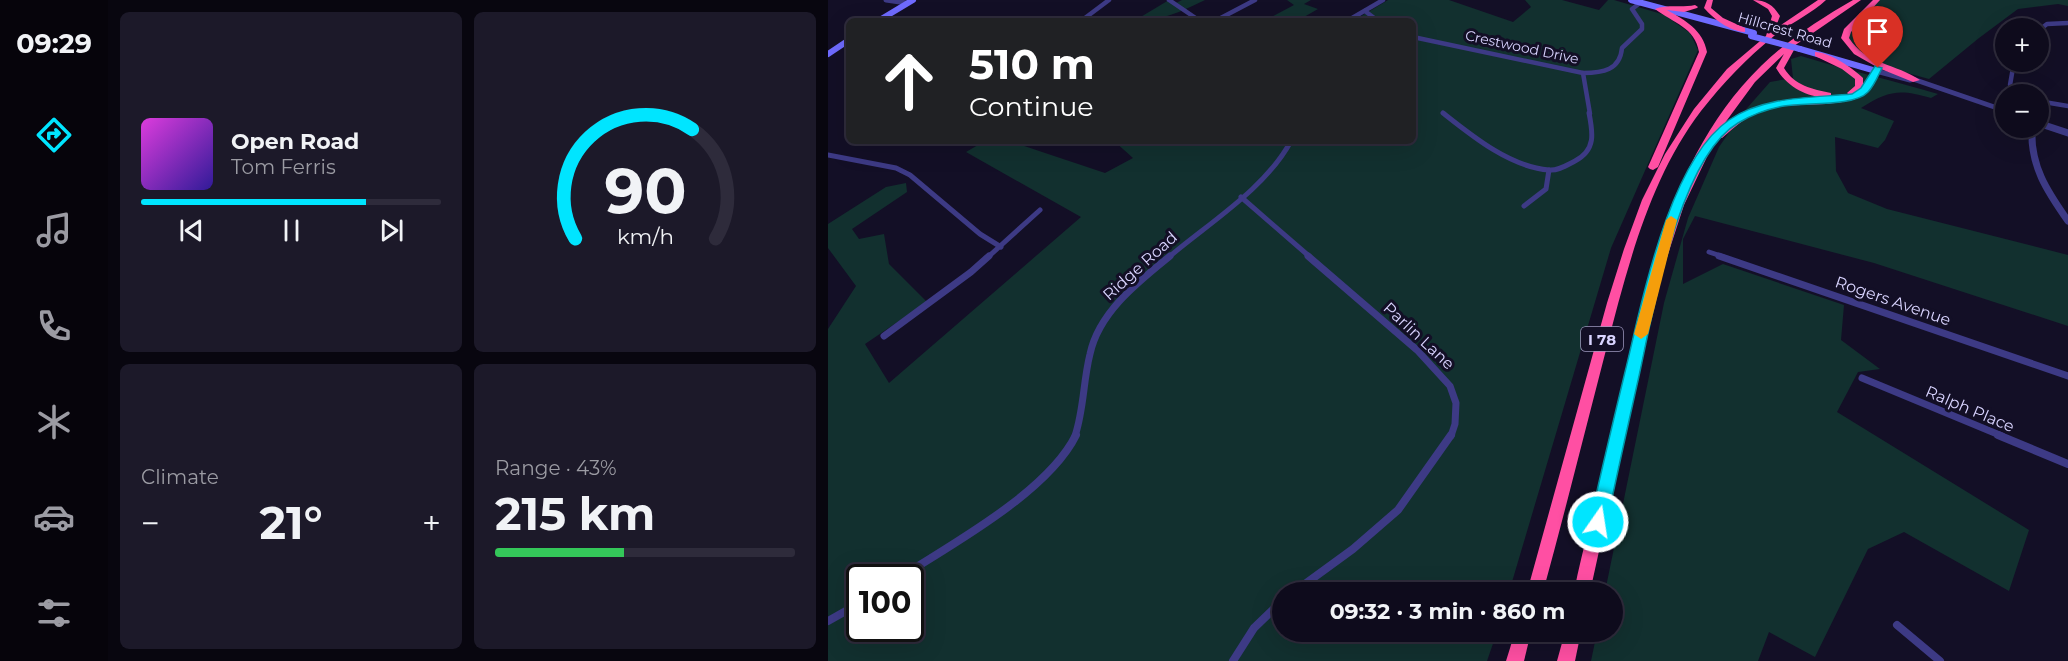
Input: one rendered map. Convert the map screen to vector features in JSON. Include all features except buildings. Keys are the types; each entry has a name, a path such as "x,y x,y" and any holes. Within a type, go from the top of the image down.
{"highway":[{"path":"1687,16 1703,0"},
{"path":"1710,0 1707,8 1712,14 1742,30"},
{"path":"1756,0 1768,6 1776,16 1768,36"},
{"name":"I 78","path":"1538,582 1617,284 1633,232 1653,185 1679,137 1704,100 1729,70 1768,36 1823,0"},
{"name":"I 78","path":"1584,582 1656,270 1672,218 1707,147 1728,111 1752,80 1799,46 1818,24 1858,0"},
{"path":"1877,0 1847,31 1845,38 1847,43 1858,54 1916,81"},
{"path":"1656,7 1677,10 1695,7"},
{"path":"1617,284 1628,230 1636,207 1703,52 1702,42 1695,33 1656,7"},
{"path":"1799,46 1783,59 1780,68 1789,82 1802,89 1826,95 1850,93 1859,87 1859,78 1854,73 1818,54"},
{"path":"1707,147 1732,122 1759,109 1787,103 1849,98 1862,93 1877,70"},
{"path":"1870,83 1883,78 1916,81"},
{"path":"1515,661 1520,642"},
{"path":"1566,661 1571,642"}],"main road":[{"name":"Hillcrest Road","path":"1631,0 1877,70"},
{"path":"882,18 910,2"},
{"name":"Hillcrest Road","path":"1687,16 1753,34"},
{"path":"828,54 846,42"},
{"name":"Hillcrest Road","path":"1799,46 1818,54 1877,70"}],"street":[{"path":"886,0 910,2"},
{"path":"1085,18 1109,0"},
{"path":"1169,0 1196,18"},
{"path":"1221,18 1255,0"},
{"path":"1352,18 1383,0"},
{"name":"Crestwood Drive","path":"1416,38 1583,73 1600,72 1618,65 1622,59 1622,48 1642,29 1632,9 1640,3"},
{"path":"1365,10 1374,18"},
{"path":"2049,24 2068,23"},
{"name":"Hillcrest Road","path":"1877,70 1995,107"},
{"path":"1443,113 1509,157 1527,165 1550,170 1563,167 1580,159 1591,145 1593,136 1583,73"},
{"path":"2049,104 2068,106"},
{"path":"2049,127 2068,133"},
{"path":"2032,138 2034,166 2068,221"},
{"name":"Ridge Road","path":"919,564 1017,498 1047,472 1065,451 1078,427 1091,344 1099,326 1133,288 1241,198 1275,165 1289,144"},
{"path":"828,155 896,168 910,175 980,234 1001,247"},
{"path":"1524,206 1546,189 1550,170"},
{"name":"Parlin Lane","path":"1241,198 1417,350 1450,386 1456,403 1455,424 1450,438 1398,510 1353,549 1308,582"},
{"path":"884,336 971,272 1040,210"},
{"name":"Rogers Avenue","path":"1710,252 2068,375"},
{"name":"Ralph Place","path":"1862,378 2068,464"},
{"path":"1233,661 1260,621 1272,610"},
{"path":"828,621 846,611"},
{"path":"1898,625 1940,661"}],"green space":[{"path":"1169,0 1174,4 1182,0 1205,0 1170,15 1139,18"},
{"path":"1287,0 1311,0 1304,4 1318,9 1302,18 1270,18 1294,5"},
{"path":"1388,0 1449,0 1513,22 1531,7 1525,0 1562,0 1599,10 1608,0 1614,0 1672,17 1670,19 1690,33 1698,50 1611,248 1512,582 1272,582 1272,642 1494,642 1487,661 828,661 828,329 856,286 828,248 828,224 886,187 906,183 907,192 852,229 859,239 884,234 889,264 927,302 865,344 889,383 1081,217 966,152 978,145 976,144 1018,144 1105,173 1133,158 1117,144 1416,144 1416,18 1358,18"},
{"path":"1880,0 2068,0 2068,6 2058,4 2018,9 2006,18 1995,18 1995,26 1929,79 1882,66 1851,47 1846,34"},
{"path":"1801,56 1938,94 1931,98 1911,93 1895,93 1879,98 1861,108 1894,121 1885,140 1878,148 1835,137 1836,171 1848,193 1887,209 2068,255 2068,326 1874,263 1695,216 1683,239 1683,284 1723,264 1844,305 1841,340 1880,369 1858,372 1837,412 2029,530 2009,591 1904,532 1868,549 1815,657 1769,632 1758,661 1591,661 1595,642 1623,642 1623,582 1607,582 1664,303 1688,218 1719,147 1741,115 1770,82 1793,78 1791,59"}],"slow traffic":[{"path":"1641,334 1651,288 1671,220"}],"route":[{"path":"1598,522 1651,288 1672,218 1697,163 1707,147 1732,122 1749,112 1770,105 1854,97 1862,93 1878,68"}]}
